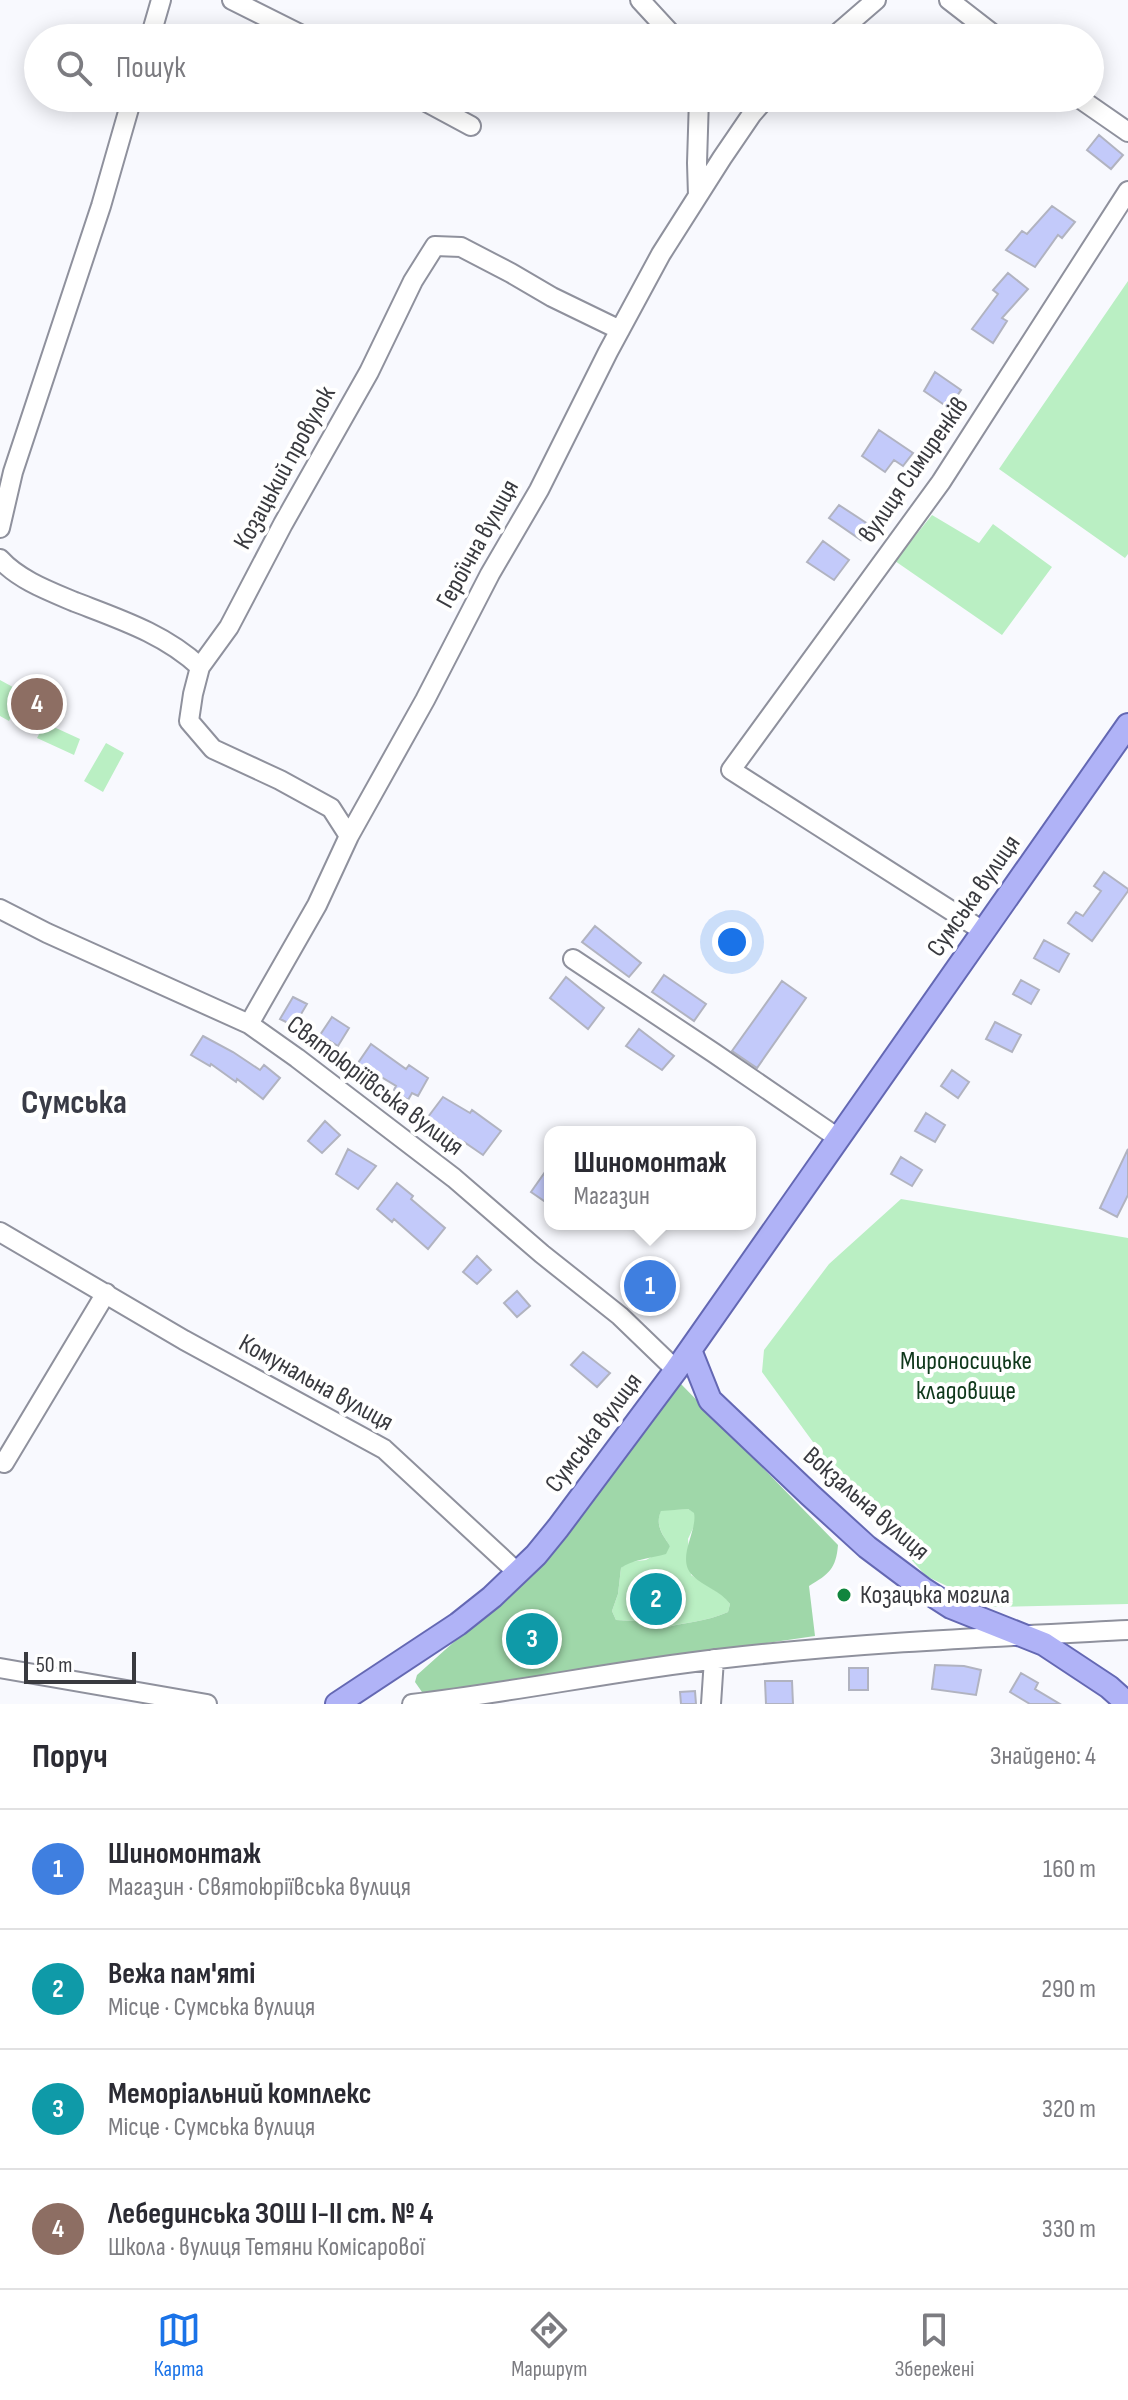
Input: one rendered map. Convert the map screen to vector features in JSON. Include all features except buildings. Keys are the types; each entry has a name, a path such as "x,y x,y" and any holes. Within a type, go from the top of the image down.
{"main road":[{"name":"Сумська вулиця","path":"337,1704 458,1624 492,1597 536,1555 558,1528 676,1370 1128,725"},
{"name":"Вокзальна вулиця","path":"690,1350 710,1400 867,1547 951,1607 1044,1644 1109,1687 1128,1704"}],"street":[{"path":"154,24 161,0"},
{"path":"232,0 280,24"},
{"path":"640,0 662,24"},
{"path":"848,24 876,0"},
{"path":"949,0 980,24"},
{"path":"0,528 13,472 101,206 128,112"},
{"path":"445,112 471,126"},
{"path":"698,196 699,112"},
{"name":"Героїчна вулиця","path":"249,1024 317,905 349,836 425,700 490,574 539,490 661,254 754,112"},
{"path":"1099,112 1128,132"},
{"name":"вулиця Симиренків","path":"983,931 731,770 941,482 1128,191"},
{"name":"Козацький провулок","path":"349,836 331,808 213,749 189,721 200,667 229,627 369,372 413,281 435,246 461,247 620,330"},
{"path":"0,559 10,570 49,592 146,630 183,651 200,667"},
{"name":"Святоюріївська вулиця","path":"0,909 249,1024 454,1178 620,1316 676,1370"},
{"path":"573,959 838,1138"},
{"name":"Комунальна вулиця","path":"0,1232 184,1340 384,1449 518,1573"},
{"path":"4,1463 106,1293"},
{"path":"412,1704 714,1659 804,1650 1128,1630"},
{"path":"711,1704 714,1659"},
{"path":"0,1668 207,1704"}],"green space":[{"path":"1128,281 1128,554 1125,558 999,469"},
{"path":"932,515 979,543 993,524 1052,567 1002,635 895,561"},
{"path":"0,680 22,692 9,721 0,716"},
{"path":"45,723 80,739 74,755 37,738"},
{"path":"106,743 124,753 103,792 84,781"},
{"name":"Мироносицьке кладовище","path":"901,1199 1128,1238 1128,1604 991,1607 926,1576 845,1486 762,1372 764,1350 829,1264"},
{"path":"681,1384 838,1545 830,1570 809,1586 815,1636 422,1692 415,1682 417,1675 532,1572","holes":["688,1509 694,1513 686,1553 688,1569 697,1580 726,1599 730,1604 728,1612 660,1629 653,1622 616,1620 612,1611 621,1568 666,1554 670,1546 659,1525 661,1511"]},
{"path":"688,1509 695,1513 696,1522 688,1539 691,1575 724,1596 730,1604 728,1612 659,1629 652,1622 616,1620 612,1611 621,1568 628,1562 646,1560 670,1546 659,1525 661,1510"}],"place":[{"name":"Лебединська ЗОШ І-ІІ ст. № 4","path":"37,704"},
{"name":"Шиномонтаж","path":"650,1286"},
{"name":"Козацька могила","path":"844,1595"},
{"name":"Вежа пам'яті","path":"656,1599"},
{"name":"Меморіальний комплекс","path":"532,1639"}],"district":[{"name":"Сумська","path":"74,1102"}]}
